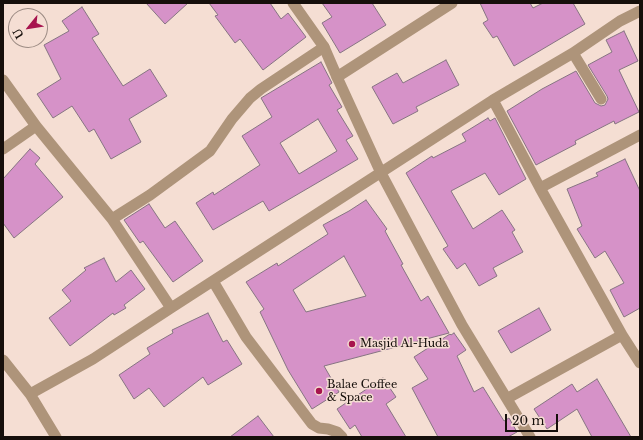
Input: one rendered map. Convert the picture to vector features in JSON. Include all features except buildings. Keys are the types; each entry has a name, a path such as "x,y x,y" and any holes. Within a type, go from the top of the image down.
{"street":[{"path":"293,3 324,47 380,173 462,325 508,398 530,437"},
{"path":"337,78 452,3"},
{"path":"30,394 93,359 493,100 573,53 620,21 640,11"},
{"path":"112,219 150,195 210,151 232,119 250,98 324,47"},
{"path":"573,53 602,99"},
{"path":"3,80 36,126 112,219 171,308"},
{"path":"493,100 622,335 640,363"},
{"path":"3,148 36,126"},
{"path":"540,188 640,135"},
{"path":"213,281 246,336 312,424 319,428 328,428 337,432 342,437"},
{"path":"508,398 622,335"},
{"path":"3,360 30,394 56,437"}],"place":[{"name":"Masjid Al-Huda","path":"352,344"},
{"name":"Balae Coffee & Space","path":"319,391"}]}
